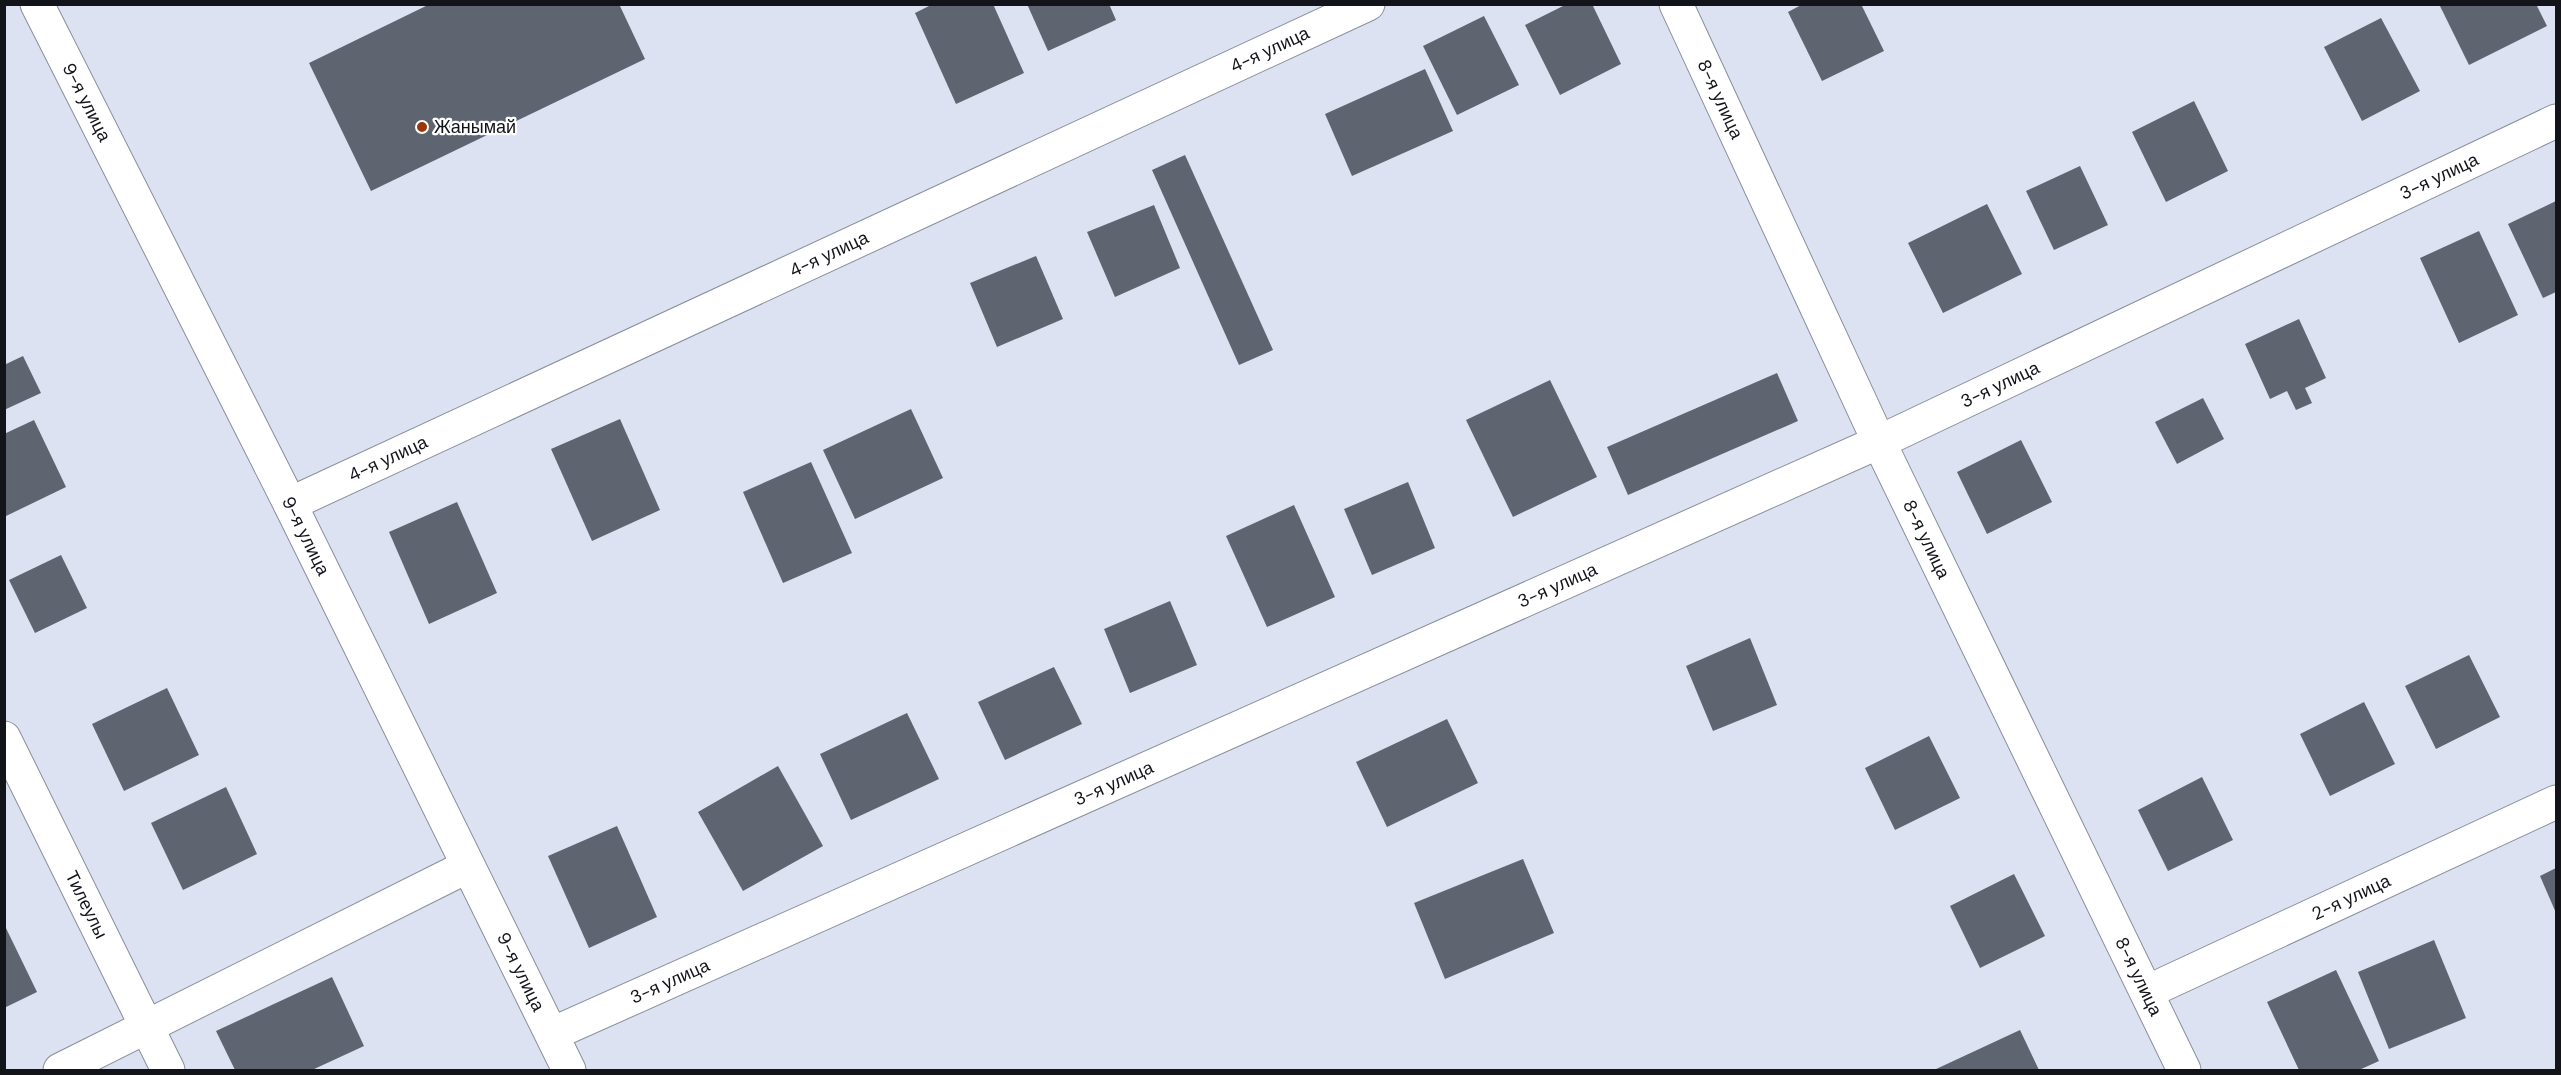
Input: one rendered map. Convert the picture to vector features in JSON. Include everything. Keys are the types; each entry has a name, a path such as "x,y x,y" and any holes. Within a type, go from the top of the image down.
{"street":[{"name":"9-я улица","path":"37,4 290,504 569,1071"},
{"name":"4-я улица","path":"290,504 1368,4"},
{"name":"8-я улица","path":"1676,4 1879,442 2184,1071"},
{"name":"3-я улица","path":"552,1034 1879,442 2556,121"},
{"name":"Тилеулы","path":"4,738 168,1071"},
{"name":"2-я улица","path":"2147,992 2556,802"},
{"path":"60,1071 468,866"}],"building":[{"name":"Жанымай","path":"430,4 619,4 645,59 371,191 309,63"},
{"path":"933,4 993,4 1024,73 956,104 915,13"},
{"path":"1027,4 1109,4 1116,20 1048,51"},
{"path":"1567,4 1592,4 1621,64 1560,95 1525,25"},
{"path":"1803,4 1861,4 1884,51 1822,81 1788,12"},
{"path":"2439,4 2536,4 2547,26 2469,65"},
{"path":"1484,16 1519,85 1457,115 1423,46"},
{"path":"2381,18 2420,91 2362,121 2324,47"},
{"path":"1425,69 1453,131 1352,176 1325,114"},
{"path":"2194,101 2228,171 2166,202 2132,132"},
{"path":"1185,155 1273,350 1239,365 1152,170"},
{"path":"2080,166 2108,225 2054,250 2026,191"},
{"path":"2556,201 2556,292 2543,298 2508,224"},
{"path":"1987,204 2022,274 1943,313 1908,243"},
{"path":"1154,205 1180,268 1115,297 1087,232"},
{"path":"2479,231 2518,315 2459,343 2420,258"},
{"path":"1036,256 1063,319 997,347 970,283"},
{"path":"2299,319 2326,378 2305,388 2312,403 2296,410 2287,391 2270,399 2245,344"},
{"path":"23,356 41,393 4,410 4,365"},
{"path":"1777,373 1798,421 1628,495 1607,447"},
{"path":"1550,380 1597,477 1513,517 1466,420"},
{"path":"2203,398 2224,439 2177,464 2155,422"},
{"path":"911,409 943,478 855,519 823,450"},
{"path":"620,419 660,510 592,541 551,449"},
{"path":"34,420 66,487 4,517 4,434"},
{"path":"2021,440 2052,502 1987,534 1957,472"},
{"path":"811,462 852,553 783,583 743,492"},
{"path":"1408,482 1435,548 1372,575 1344,509"},
{"path":"457,502 497,593 429,624 389,532"},
{"path":"1294,505 1335,597 1267,627 1226,536"},
{"path":"61,555 87,608 35,633 9,580"},
{"path":"1170,601 1197,665 1130,693 1104,629"},
{"path":"1750,638 1777,705 1713,731 1686,666"},
{"path":"2469,655 2500,717 2436,749 2405,686"},
{"path":"1054,667 1082,724 1005,760 978,702"},
{"path":"167,688 199,755 124,791 92,724"},
{"path":"2364,702 2395,764 2330,796 2300,734"},
{"path":"907,713 939,779 851,820 820,754"},
{"path":"1447,719 1478,783 1387,827 1356,762"},
{"path":"1929,736 1960,798 1895,830 1865,768"},
{"path":"778,766 823,846 743,891 698,812"},
{"path":"2202,777 2233,840 2168,871 2138,810"},
{"path":"226,787 257,854 183,890 151,823"},
{"path":"617,826 657,917 589,948 548,856"},
{"path":"1523,859 1554,933 1445,979 1414,903"},
{"path":"2556,868 2556,913 2540,876"},
{"path":"2014,874 2045,936 1980,968 1950,906"},
{"path":"4,924 37,992 4,1008"},
{"path":"2434,940 2466,1018 2389,1049 2358,972"},
{"path":"2336,970 2379,1061 2359,1070 2299,1070 2267,1002"},
{"path":"332,977 364,1046 312,1070 235,1070 216,1031"},
{"path":"2020,1030 2039,1070 1934,1070"}],"place":[{"name":"Жанымай","path":"422,127"}]}
